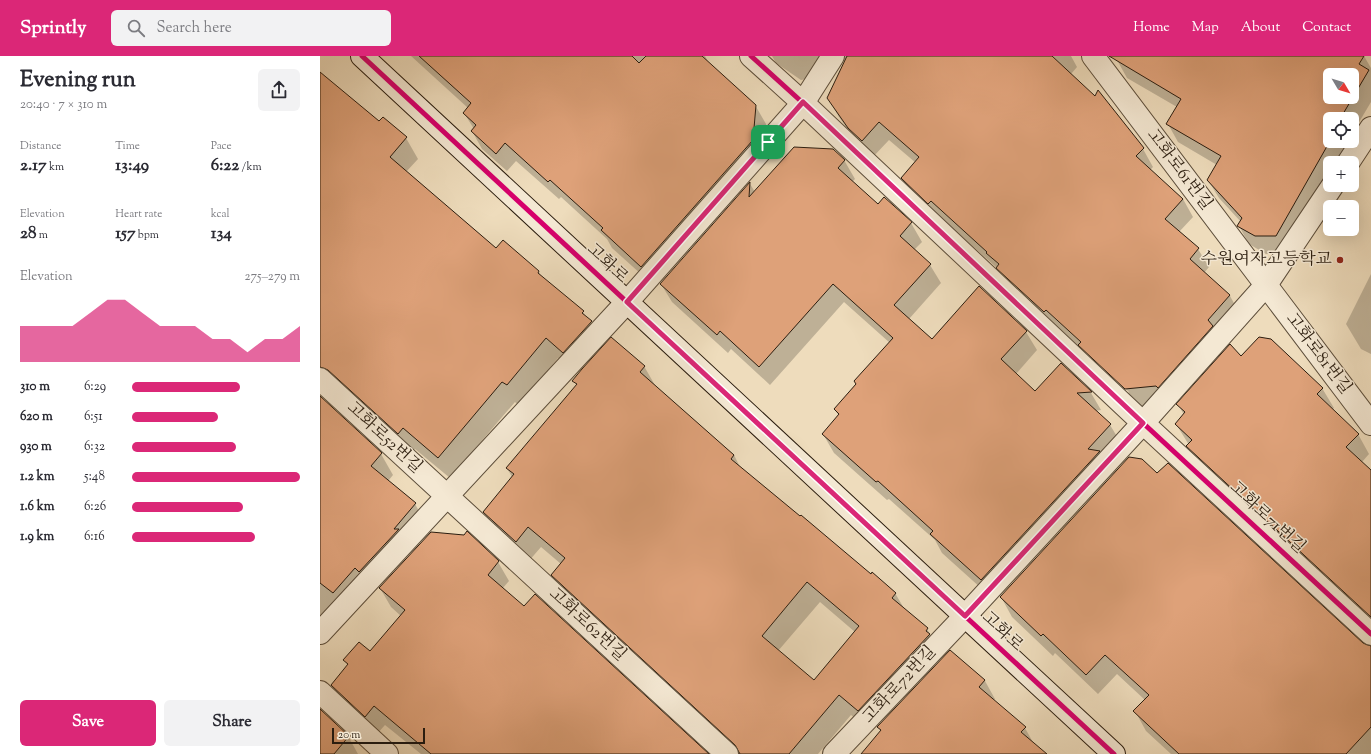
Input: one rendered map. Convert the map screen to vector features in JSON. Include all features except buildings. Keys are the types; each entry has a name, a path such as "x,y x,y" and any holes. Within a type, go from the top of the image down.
{"street":[{"name":"고화로","path":"362,56 1114,754"},
{"path":"751,56 803,102 1143,423"},
{"path":"320,633 627,302 803,102 833,56"},
{"name":"고화로61번길","path":"1093,56 1266,285"},
{"path":"1353,156 1371,128"},
{"path":"965,616 1143,423 1266,285 1328,192"},
{"name":"고화로81번길","path":"1266,285 1371,424"},
{"name":"고화로52번길","path":"320,379 447,497"},
{"name":"고화로71번길","path":"1143,423 1371,634"},
{"name":"고화로62번길","path":"447,497 726,754"},
{"name":"고화로72번길","path":"834,754 965,616"},
{"path":"320,692 387,754"}],"cycle path":[{"path":"362,56 1114,754"},
{"path":"751,56 1371,634"}],"place":[{"name":"수원여자고등학교","path":"1340,260"}],"route":[{"path":"803,102 1143,423 965,616 627,302 768,142 803,102"}]}
